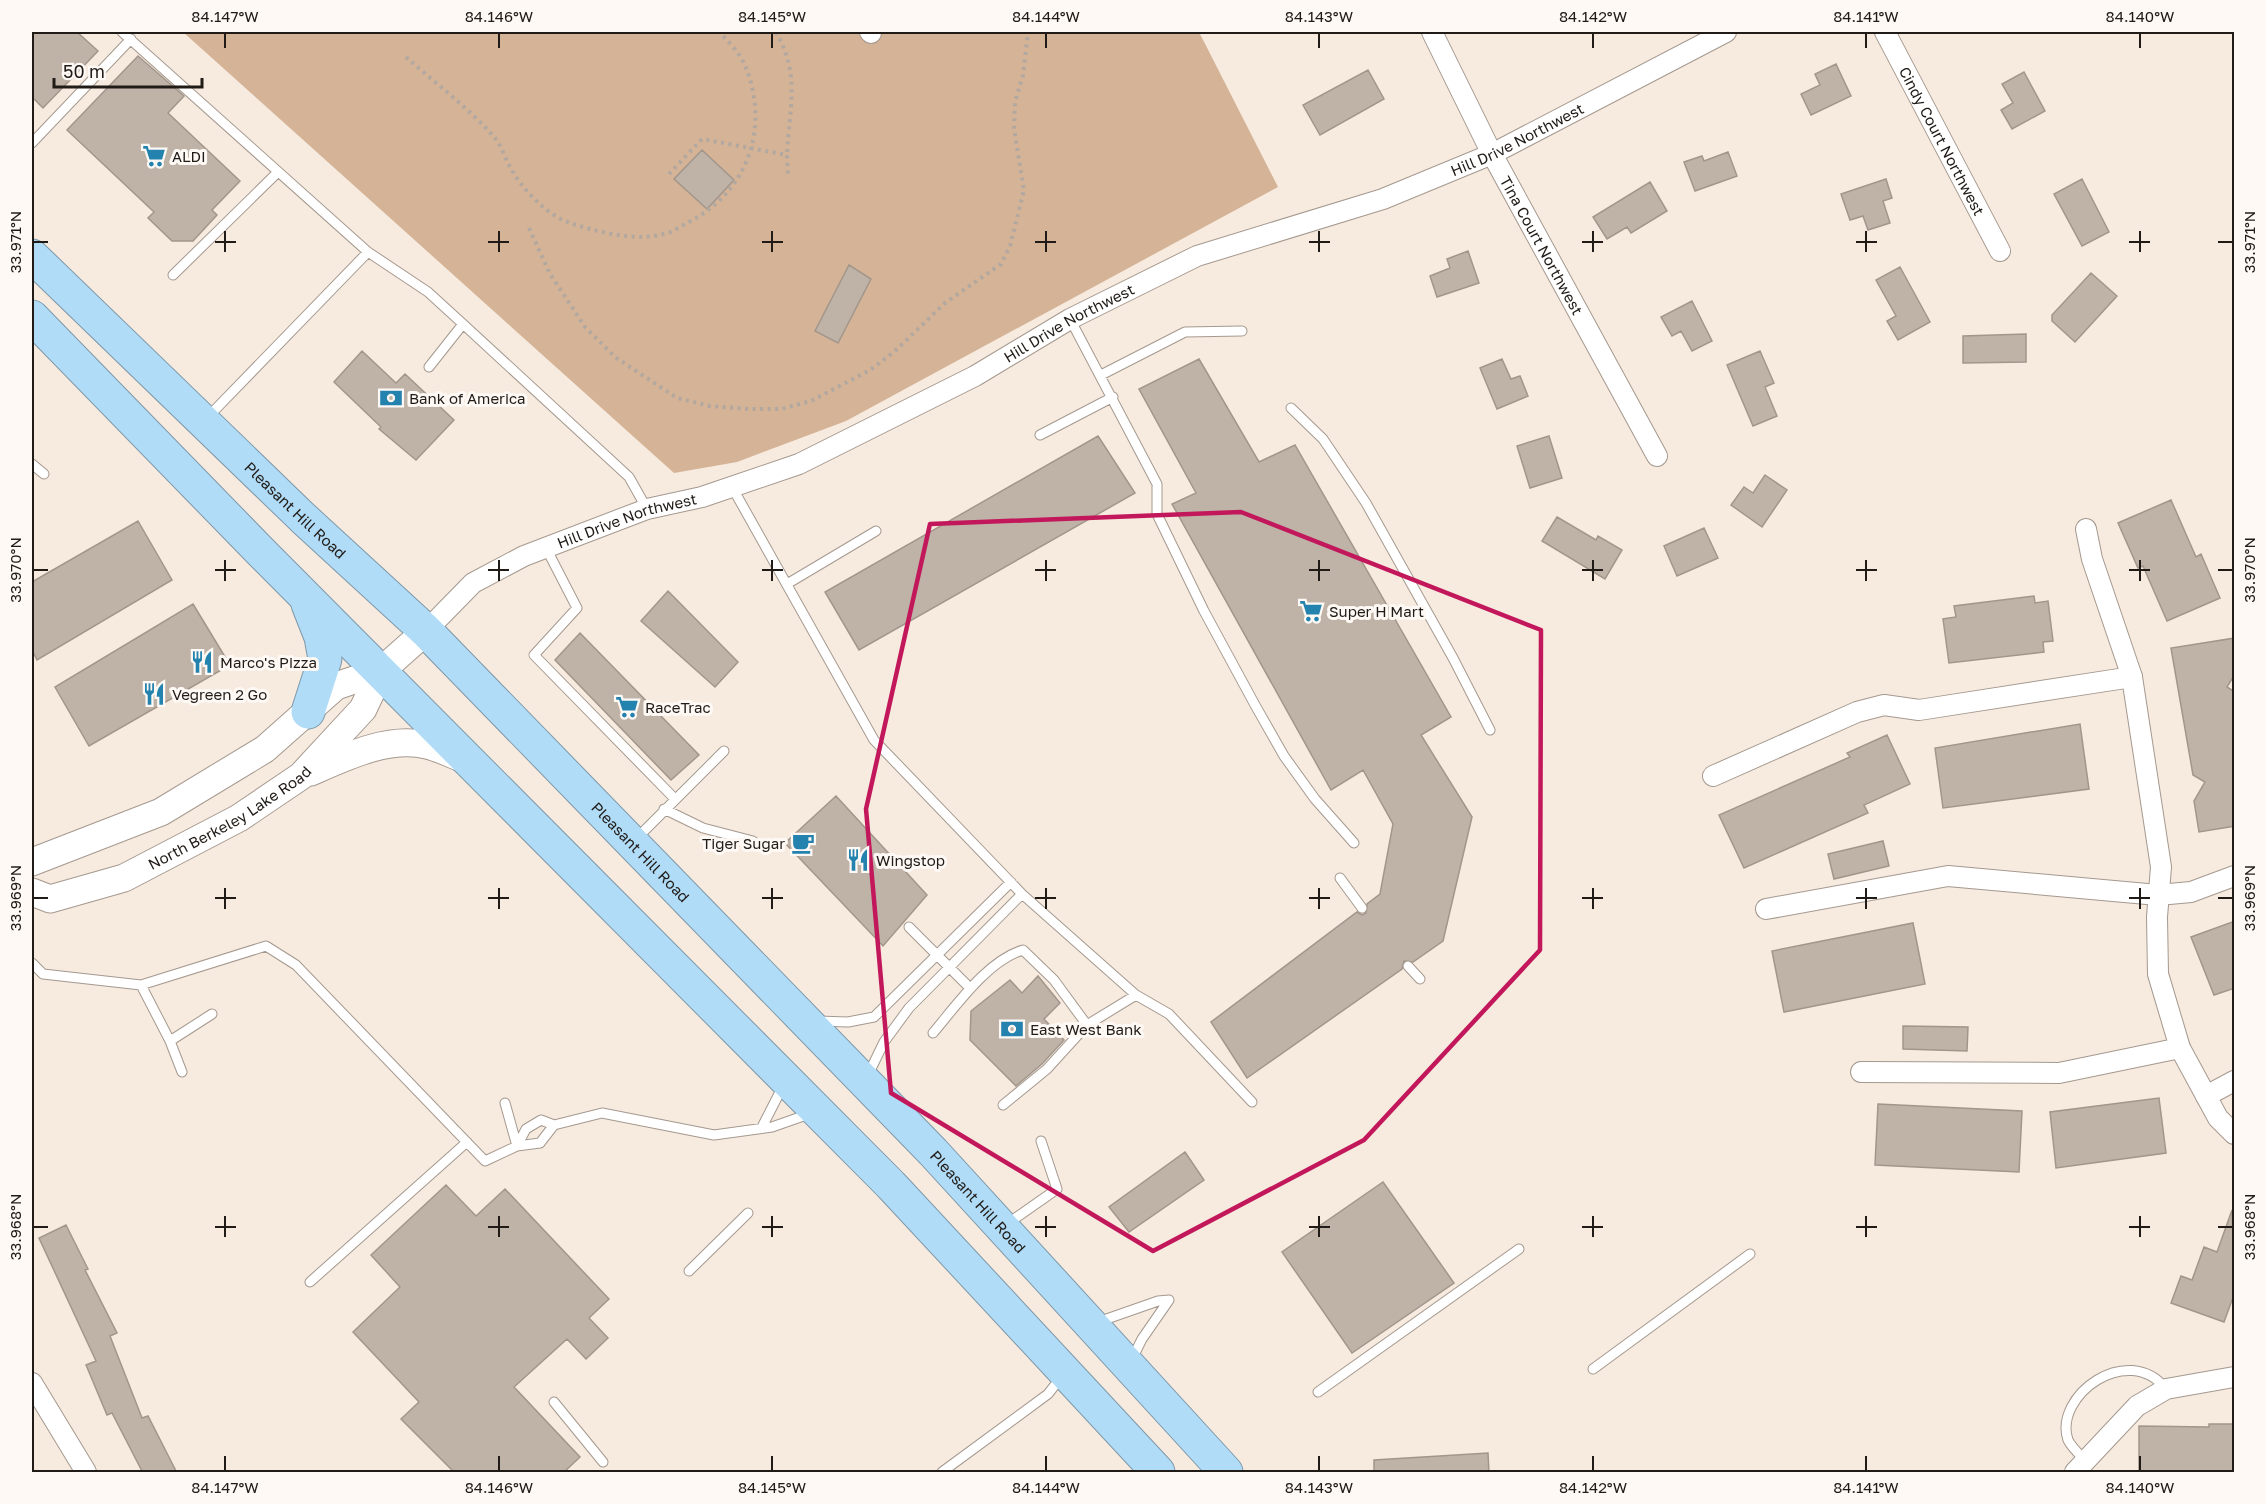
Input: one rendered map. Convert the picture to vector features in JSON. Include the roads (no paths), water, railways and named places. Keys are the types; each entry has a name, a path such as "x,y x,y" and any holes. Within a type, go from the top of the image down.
{"highway":[{"name":"Pleasant Hill Road","path":"32,256 426,631 1002,1227 1226,1473"},
{"path":"32,317 304,594 818,1110 1158,1473"},
{"path":"304,594 321,637 325,659 308,712"}],"street":[{"name":"Tina Court Northwest","path":"1432,32 1492,154 1657,456"},
{"name":"Hill Drive Northwest","path":"426,631 473,583 524,556 647,509 732,487 800,464 975,376 1070,319 1197,256 1383,199 1492,154 1726,32"},
{"name":"Cindy Court Northwest","path":"1885,32 2000,251"},
{"path":"2086,529 2092,559 2132,677 2161,867 2158,895 2158,974 2180,1048 2218,1118 2235,1134"},
{"name":"North Berkeley Lake Road","path":"32,892 50,899 124,878 215,833 301,776 363,709 381,671 426,631"},
{"name":"North Berkeley Lake Road","path":"32,862 161,812 265,749 336,686 381,671"},
{"path":"1713,776 1857,712 1884,705 1919,710 2132,677"},
{"path":"301,776 356,753 405,743 427,745 472,762"},
{"path":"1766,909 1948,876 2158,895 2191,892 2235,876"},
{"path":"1861,1072 2059,1073 2180,1048"},
{"path":"2206,1096 2235,1081"},
{"path":"2081,1467 2137,1406 2166,1389 2235,1377"},
{"path":"32,1383 86,1473"}],"lane":[{"path":"122,32 368,252 428,292 629,477 647,509"},
{"path":"32,143 131,39"},
{"path":"173,275 278,172"},
{"path":"203,421 368,252"},
{"path":"1070,319 1157,484 1157,514 1204,611 1284,756 1315,799 1354,843"},
{"path":"429,367 463,324"},
{"path":"1101,375 1185,332 1242,331"},
{"path":"1040,435 1113,397"},
{"path":"1291,408 1323,439 1366,503 1490,730"},
{"path":"32,464 44,474"},
{"path":"732,487 874,740 1022,894 1136,994 1169,1014 1252,1102"},
{"path":"787,584 876,531"},
{"path":"546,548 577,608 534,656 675,799"},
{"path":"631,843 724,751"},
{"path":"664,809 703,828 753,841"},
{"path":"1340,878 1362,908"},
{"path":"805,1021 848,1022 874,1017 1011,882"},
{"path":"864,1082 884,1042 909,1008 1022,894"},
{"path":"909,927 970,988"},
{"path":"32,963 43,974 141,985 266,946 297,965 485,1161 517,1146 540,1143 554,1125"},
{"path":"933,1033 970,988 1010,954 1023,950 1053,980 1087,1025"},
{"path":"1408,966 1420,979"},
{"path":"141,985 170,1041 182,1072"},
{"path":"1003,1105 1047,1069 1087,1025 1136,994"},
{"path":"170,1041 212,1014"},
{"path":"762,1127 787,1079"},
{"path":"506,1102 517,1146"},
{"path":"517,1146 526,1129 541,1120 554,1125 602,1113 714,1135 772,1127 818,1110"},
{"path":"1002,1227 1057,1189 1041,1141"},
{"path":"310,1282 467,1142"},
{"path":"689,1270 748,1213"},
{"path":"1318,1392 1519,1249"},
{"path":"1593,1369 1750,1254"},
{"path":"1091,1325 1158,1301 1169,1300 1164,1312 1142,1340 1129,1366"},
{"path":"2081,1467 2067,1430 2071,1412 2086,1388 2108,1374 2128,1369 2155,1376 2166,1389"},
{"path":"942,1473 1048,1394 1065,1372"},
{"path":"554,1402 603,1462"}],"place":[{"name":"ALDI","path":"154,156"},
{"name":"Bank of America","path":"391,398"},
{"name":"Super H Mart","path":"1311,611"},
{"name":"Marco's Pizza","path":"202,662"},
{"name":"Vegreen 2 Go","path":"154,694"},
{"name":"RaceTrac","path":"627,707"},
{"name":"Tiger Sugar","path":"803,843"},
{"name":"Wingstop","path":"858,860"},
{"name":"East West Bank","path":"1012,1029"}]}
